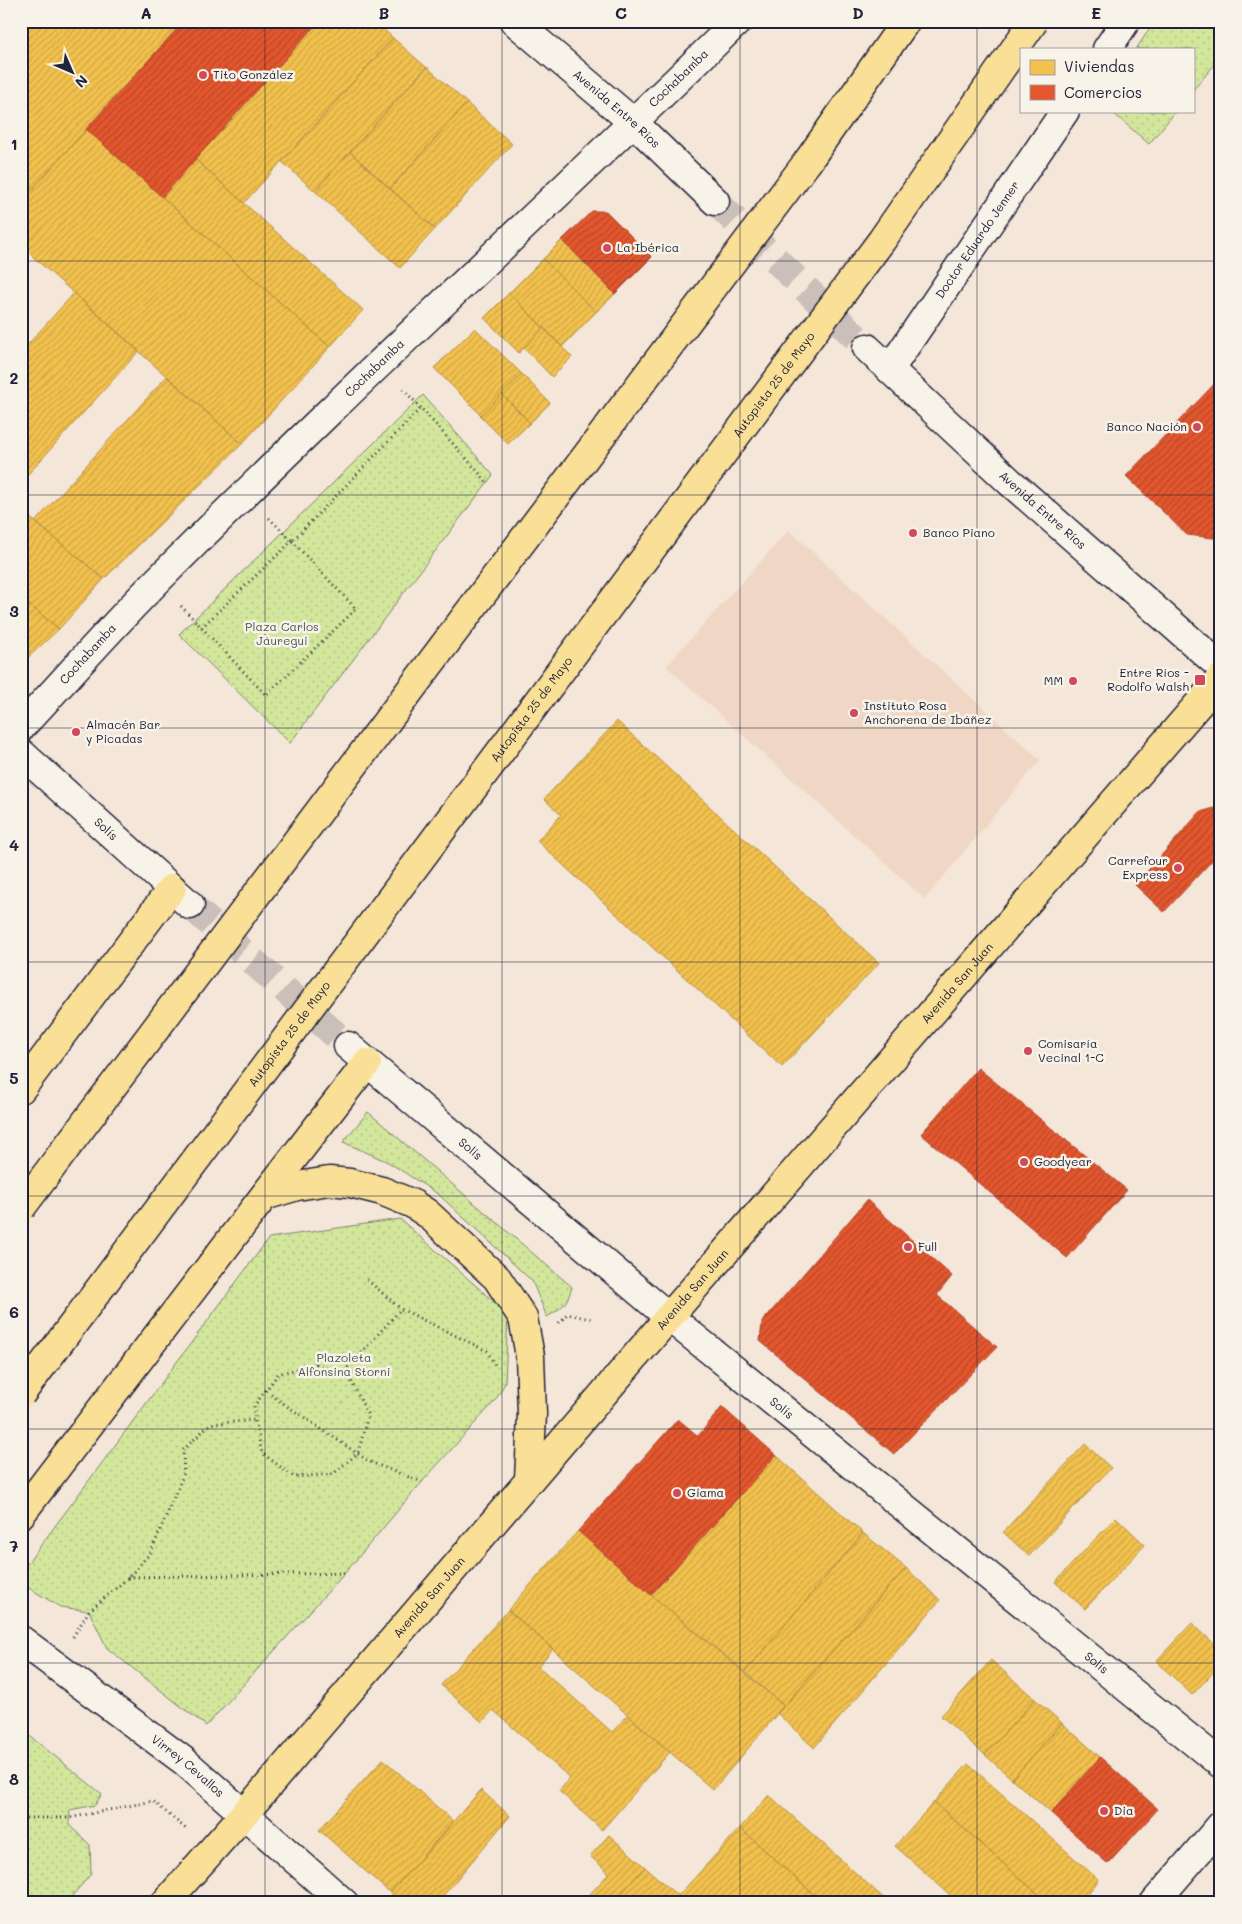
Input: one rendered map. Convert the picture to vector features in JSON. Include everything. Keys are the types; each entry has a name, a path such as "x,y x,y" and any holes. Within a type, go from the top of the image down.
{"main road":[{"path":"21,1208 808,161 906,21"},
{"name":"Autopista 25 de Mayo","path":"21,1394 870,256 1034,21"},
{"name":"Avenida San Juan","path":"165,1903 244,1814 669,1317 1221,678"},
{"path":"21,1088 181,897"},
{"path":"21,1514 264,1196 358,1055"},
{"path":"264,1196 297,1186 329,1181 350,1183 382,1191 413,1204 428,1214 497,1278 524,1318 530,1356 532,1414 529,1480"}],"street":[{"name":"Avenida Entre Ríos","path":"514,21 634,123 715,201"},
{"name":"Cochabamba","path":"21,727 157,580 380,363 634,123 738,21"},
{"path":"1108,48 1126,21"},
{"name":"Doctor Eduardo Jenner","path":"890,369 1064,112"},
{"name":"Avenida Entre Ríos","path":"868,348 1010,482 1221,667"},
{"name":"Solís","path":"21,754 181,897"},
{"name":"Solís","path":"358,1055 669,1317 1221,1764"},
{"name":"Virrey Cevallos","path":"21,1640 184,1761 344,1903"},
{"path":"1154,1903 1221,1825"}],"path":[{"path":"292,542 356,609 266,695 201,628 292,542 422,408 488,483"},
{"path":"367,1280 401,1309 487,1351 496,1367"},
{"path":"341,1375 401,1309"},
{"path":"557,1326 568,1314 591,1319"},
{"path":"316,1364 350,1379 368,1415 358,1453 333,1474 294,1477 262,1453 254,1420 254,1406 278,1374 316,1364"},
{"path":"271,1395 370,1462 422,1482"},
{"path":"90,1611 128,1578 152,1552 184,1473 183,1450 210,1424 254,1420"},
{"path":"128,1578 345,1573"},
{"path":"21,1818 69,1818 153,1801 212,1850"}],"shaded area":[{"name":"Instituto Rosa Anchorena de Ibáñez","path":"789,530 1040,760 925,899 666,666"}],"green space":[{"path":"1155,21 1221,21 1221,57 1194,89 1194,48 1137,48"},
{"path":"1112,112 1175,112 1149,144"},
{"name":"Plaza Carlos Jáuregui","path":"423,395 493,475 290,743 179,634"},
{"path":"368,1112 572,1287 568,1298 557,1311 547,1317 532,1281 438,1194 388,1162 343,1142"},
{"name":"Plazoleta Alfonsina Storni","path":"400,1219 508,1314 505,1383 495,1401 422,1482 345,1573 206,1726 107,1648 89,1611 60,1607 21,1583 21,1572 269,1238"},
{"path":"21,1729 102,1794 95,1805 70,1810 69,1825 90,1845 91,1874 66,1903 21,1903"}],"building: Viviendas":[{"path":"21,21 184,21 21,202"},
{"path":"319,21 375,21 393,38 244,203 195,159"},
{"path":"393,38 426,67 315,191 282,162"},
{"path":"427,67 467,103 390,189 350,152"},
{"path":"467,103 512,144 435,229 390,189"},
{"path":"86,129 330,347 242,444 21,246 21,202"},
{"path":"350,152 435,229 400,268 315,191"},
{"path":"195,159 363,310 330,347 162,197"},
{"path":"562,240 615,294 596,312 543,259"},
{"path":"543,259 596,312 562,347 509,293"},
{"path":"74,293 139,351 21,482 21,352"},
{"path":"509,293 544,328 519,353 484,318"},
{"path":"475,328 522,374 481,415 434,368"},
{"path":"544,328 572,357 552,377 524,348"},
{"path":"522,374 550,403 530,423 502,394"},
{"path":"167,376 242,444 104,579 35,522"},
{"path":"502,394 530,423 508,444 480,416"},
{"path":"21,510 104,579 59,629 21,598"},
{"path":"21,598 59,629 21,664"},
{"path":"617,721 879,963 782,1067 537,841 561,815 544,799"},
{"path":"1085,1444 1111,1468 1029,1556 1003,1532"},
{"path":"776,1455 863,1533 745,1672 651,1595"},
{"path":"1116,1517 1145,1545 1085,1609 1055,1582"},
{"path":"578,1531 651,1595 784,1706 713,1790 508,1610"},
{"path":"863,1533 906,1568 784,1706 745,1672"},
{"path":"906,1568 940,1600 814,1748 777,1713"},
{"path":"508,1610 553,1649 538,1666 612,1732 628,1715 670,1752 602,1830 559,1791 570,1778 493,1710 482,1722 441,1685"},
{"path":"1192,1623 1221,1650 1221,1664 1192,1695 1156,1661"},
{"path":"991,1660 1035,1699 985,1755 941,1716"},
{"path":"1035,1699 1062,1723 1012,1779 985,1755"},
{"path":"1062,1723 1100,1757 1051,1813 1012,1779"},
{"path":"383,1759 454,1822 390,1893 319,1830"},
{"path":"968,1764 1099,1880 1080,1903 1048,1903 934,1802"},
{"path":"481,1790 510,1816 437,1903 402,1903 390,1893"},
{"path":"769,1795 889,1903 823,1903 740,1828"},
{"path":"934,1802 1048,1903 959,1903 895,1846"},
{"path":"740,1828 823,1903 685,1903 678,1896"},
{"path":"609,1835 645,1867 613,1903 582,1903 609,1873 590,1856"},
{"path":"645,1867 678,1896 672,1903 613,1903"},
{"path":"678,1896 685,1903 672,1903"}],"building: Comercios":[{"name":"Tito González","path":"184,21 319,21 162,197 86,129"},
{"name":"La Ibérica","path":"592,211 606,211 652,257 615,294 562,240"},
{"name":"Banco Nación","path":"1221,377 1221,539 1187,535 1126,476"},
{"name":"Carrefour Express","path":"1221,806 1221,851 1164,912 1135,885 1200,812"},
{"name":"Goodyear","path":"978,1068 1127,1190 1067,1258 921,1134"},
{"path":"867,1200 952,1276 937,1295 997,1347 894,1454 760,1341 762,1322"},
{"name":"Giama","path":"722,1407 776,1455 651,1595 578,1531 678,1419 698,1436"},
{"name":"Dia","path":"1100,1757 1158,1809 1108,1864 1051,1813"}],"tunnel":[{"path":"715,201 867,348"},
{"path":"190,905 348,1046"}],"place":[{"name":"Tito González","path":"203,75"},
{"name":"La Ibérica","path":"607,248"},
{"name":"Banco Nación","path":"1197,427"},
{"name":"Banco Piano","path":"913,533"},
{"name":"Entre Ríos - Rodolfo Walsh","path":"1200,680"},
{"name":"MM","path":"1073,681"},
{"name":"Instituto Rosa Anchorena de Ibáñez","path":"854,713"},
{"name":"Almacén Bar y Picadas","path":"76,732"},
{"name":"Carrefour Express","path":"1178,868"},
{"name":"Comisaría Vecinal 1-C","path":"1028,1051"},
{"name":"Goodyear","path":"1024,1162"},
{"name":"Full","path":"908,1247"},
{"name":"Giama","path":"677,1493"},
{"name":"Dia","path":"1104,1811"}]}
